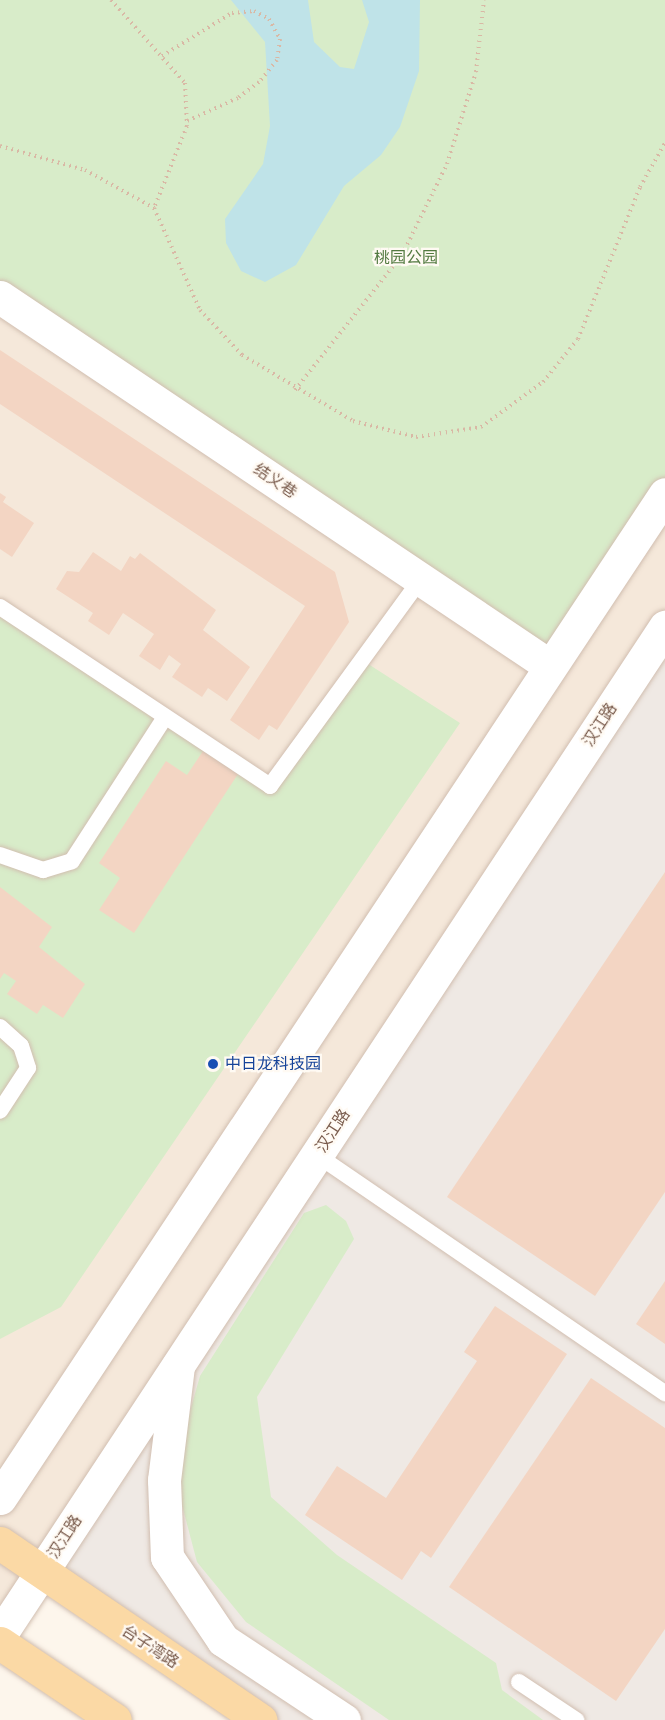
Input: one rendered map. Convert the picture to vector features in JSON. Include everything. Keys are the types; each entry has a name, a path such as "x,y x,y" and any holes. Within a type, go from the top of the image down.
{"main road":[{"name":"结义巷","path":"0,297 550,666"},
{"path":"0,1498 665,494"},
{"name":"汉江路","path":"0,1635 665,627"},
{"path":"178,1366 164,1480 167,1557 223,1640 344,1720"},
{"name":"台子湾路","path":"0,1543 40,1575 260,1720"},
{"path":"0,1643 115,1720"}],"lane":[{"path":"0,607 270,786 421,579"},
{"path":"0,855 43,870 72,861 165,717"},
{"path":"0,1028 21,1046 28,1068 0,1111"},
{"path":"317,1155 665,1392"},
{"path":"519,1682 576,1720"}],"path":[{"path":"111,0 136,34 162,56 185,83 187,121 154,208"},
{"path":"296,390 402,255 447,164 476,72 484,0"},
{"path":"162,56 232,13 254,11 269,19 280,39 277,60 259,82 238,98 187,121"},
{"path":"0,146 85,170 154,208 200,310 242,355 296,390 353,422 416,437 482,428 543,382 578,339 640,187 665,144"}],"shaded area":[{"path":"0,0 665,0 665,626 0,1629"},
{"path":"665,627 665,1720 259,1720 40,1575"}],"green space":[{"name":"桃园公园","path":"0,0 665,0 665,494 550,666 0,297"},
{"path":"0,607 270,786 362,660 460,723 61,1307 0,1339"},
{"path":"326,1205 346,1221 354,1239 257,1397 271,1497 337,1555 496,1663 502,1690 543,1720 389,1720 246,1622 197,1562 173,1471 200,1376 304,1213"}],"water":[{"path":"231,0 308,0 314,42 340,67 354,69 369,22 362,0 420,0 419,71 400,127 381,155 344,186 296,265 265,282 241,271 226,243 225,219 263,164 270,126 265,42"}],"building":[{"path":"0,350 335,572 349,622 277,730 269,725 259,740 230,720 305,606 0,404"},
{"path":"0,493 6,497 3,502 34,523 12,557 0,549"},
{"path":"93,552 121,571 130,556 135,559 140,553 216,610 203,630 250,667 227,701 208,688 202,697 172,677 181,664 169,655 160,670 139,656 154,634 123,613 109,635 88,621 93,613 56,589 67,571 79,572"},
{"path":"203,751 238,774 134,933 99,910 120,878 99,863 166,761 187,775"},
{"path":"665,872 665,1192 595,1296 447,1197"},
{"path":"0,887 52,927 39,947 85,984 63,1018 43,1005 37,1014 7,994 16,981 4,973 0,979"},
{"path":"665,1281 665,1344 636,1324"},
{"path":"495,1306 567,1354 431,1558 421,1551 402,1580 305,1515 337,1466 386,1498 477,1361 464,1352"},
{"path":"591,1378 665,1428 665,1629 616,1701 449,1587"}],"place":[{"name":"中日龙科技园","path":"213,1064"}]}
